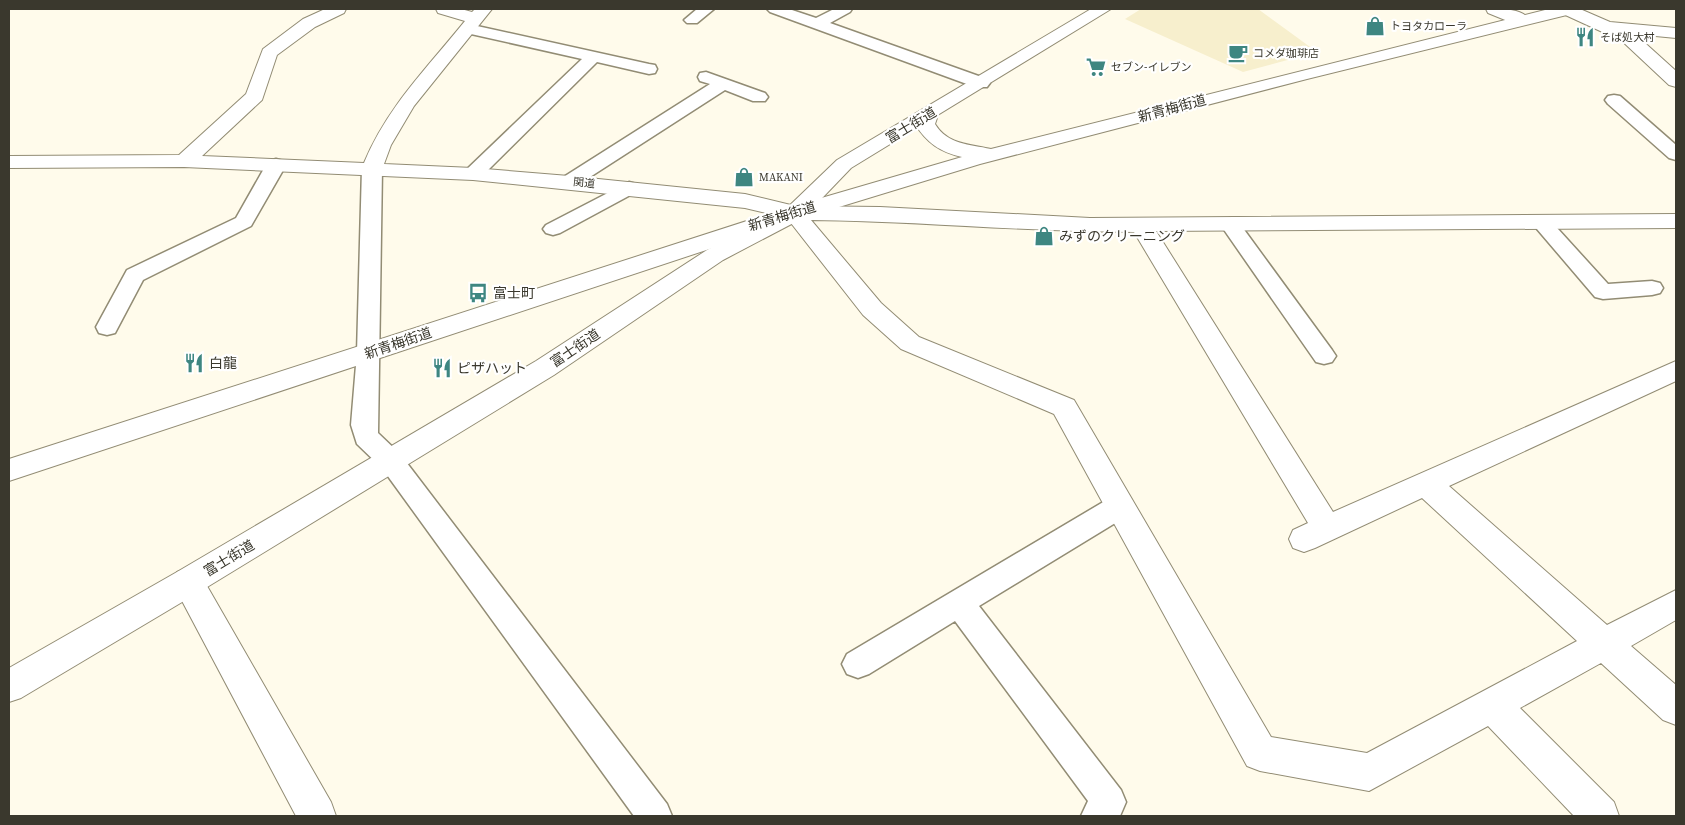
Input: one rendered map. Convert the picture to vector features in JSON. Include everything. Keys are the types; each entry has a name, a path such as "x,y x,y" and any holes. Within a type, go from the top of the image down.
{"street":[{"path":"184,161 255,96 269,53 309,23 338,9"},
{"path":"372,168 380,145 407,101 476,19 444,9"},
{"name":"富士街道","path":"9,686 188,582 545,368 715,255 795,213 844,164 1103,9"},
{"path":"1494,9 1521,20"},
{"path":"1568,9 1628,37 1676,81"},
{"name":"新青梅街道","path":"9,470 795,213 992,155 1568,9"},
{"path":"1603,25 1676,33"},
{"path":"928,115 925,124 930,134 938,141 952,148 992,155"},
{"name":"関道","path":"9,162 184,161 473,174 569,182 745,201 795,213"},
{"path":"795,213 880,214 1090,225 1676,222"},
{"path":"795,213 813,238 872,309 910,343 1064,407 1260,753 1369,772 1676,604"},
{"path":"1141,225 1316,533 1676,370"},
{"path":"1424,483 1676,708"},
{"path":"188,582 314,815"},
{"path":"1492,705 1600,816"}],"lane":[{"path":"692,20 706,9"},
{"path":"775,9 980,83"},
{"path":"817,24 845,9"},
{"path":"476,19 592,58 649,69"},
{"path":"473,174 592,58"},
{"path":"569,182 714,80 759,97"},
{"path":"1614,100 1676,154"},
{"path":"107,327 135,275 244,222 276,165"},
{"path":"372,168 369,353 364,425 366,437 391,461 654,816"},
{"path":"553,229 628,188"},
{"path":"1541,222 1603,292 1652,288"},
{"path":"1230,224 1324,356"},
{"path":"858,664 1120,506"},
{"path":"960,604 1109,802 1098,816"}],"shaded area":[{"path":"1141,9 1258,9 1317,52 1243,72 1125,19"}],"place":[{"name":"トヨタカローラ","path":"1375,26"},
{"name":"そば処大村","path":"1585,37"},
{"name":"コメダ珈琲店","path":"1238,53"},
{"name":"セブン-イレブン","path":"1096,67"},
{"name":"MAKANI","path":"744,177"},
{"name":"みずのクリーニング","path":"1044,236"},
{"name":"富士町","path":"478,293"},
{"name":"白龍","path":"194,363"},
{"name":"ピザハット","path":"442,368"}]}
